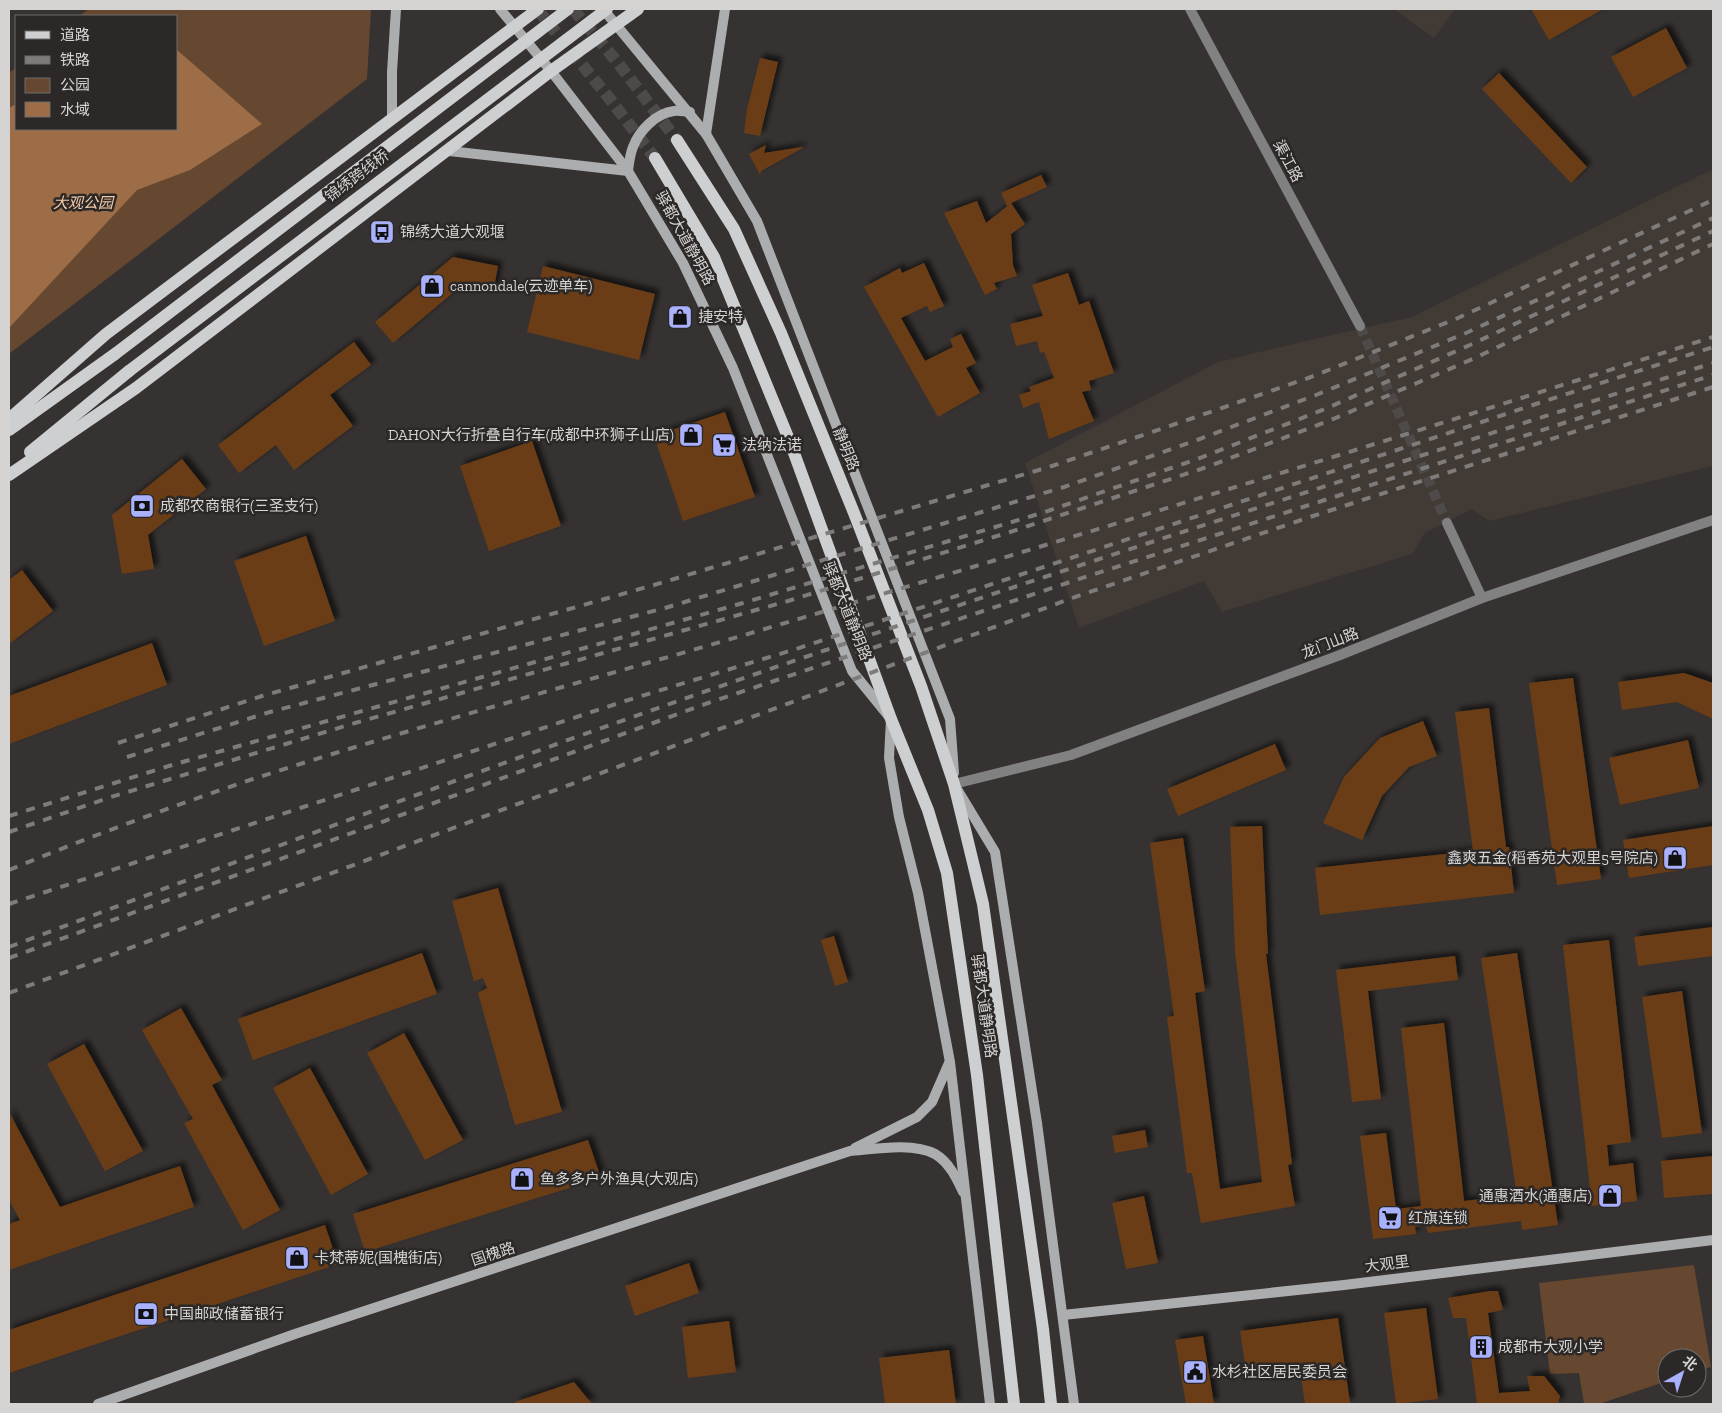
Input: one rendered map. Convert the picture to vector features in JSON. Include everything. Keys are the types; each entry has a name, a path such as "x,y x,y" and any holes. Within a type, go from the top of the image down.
{"main road":[{"path":"9,419 106,334 538,9"},
{"name":"锦绣跨线桥","path":"9,430 115,354 568,9"},
{"name":"锦绣跨线桥","path":"9,469 129,371 606,9"},
{"path":"9,475 136,388 449,151 551,71 638,9"},
{"name":"静明路","path":"677,140 734,228 781,333 914,668 954,784"},
{"path":"655,158 714,257 790,442 891,719"},
{"name":"驿都大道静明路","path":"891,719 928,810 947,873 977,1075 1014,1404"},
{"name":"驿都大道静明路","path":"954,784 983,904 1043,1328 1051,1404"}],"street":[{"path":"392,118 392,72 396,9"},
{"name":"驿都大道静明路","path":"500,9 551,71 628,171 683,263 733,368 852,671 891,719"},
{"name":"驿都大道静明路","path":"602,9 690,112 706,134 757,221 950,719 954,784"},
{"path":"706,134 725,9"},
{"name":"渠江路","path":"1190,9 1360,326"},
{"path":"449,151 628,171 632,147 643,130 652,121 665,113 674,111 690,112"},
{"name":"龙门山路","path":"954,784 1071,755 1340,655 1482,598 1713,520"},
{"path":"1447,523 1482,598"},
{"path":"891,719 890,758 899,817 918,893 950,1062 990,1404"},
{"path":"954,784 995,852 1037,1123 1074,1404"},
{"path":"850,1151 917,1117 932,1102 950,1062"},
{"name":"国槐路","path":"98,1404 295,1334 850,1151 901,1148 920,1150 936,1155 954,1172 967,1199"},
{"name":"大观里","path":"1063,1315 1344,1285 1713,1240"}],"shaded area":[{"path":"1394,9 1455,9 1434,38"},
{"path":"1713,169 1713,466 1489,521 1472,509 1425,533 1412,554 1222,612 1204,581 1079,628 1025,463 1218,362 1412,317"}],"green space":[{"name":"大观公园","path":"89,9 371,9 367,79 9,354 9,73 15,68 15,130 178,130 178,15 80,15"},
{"path":"1694,1265 1711,1367 1707,1368 1707,1348 1657,1348 1657,1384 1599,1404 1584,1404 1579,1373 1550,1374 1539,1283"}],"water":[{"path":"178,51 262,124 190,170 137,190 9,328 9,108 15,105 15,130 178,130"}],"building":[{"path":"1531,9 1603,9 1549,40"},
{"path":"1666,28 1687,68 1633,97 1611,57"},
{"path":"760,58 778,62 760,136 744,133 747,109"},
{"path":"1499,73 1587,167 1571,183 1482,89"},
{"path":"766,145 764,153 803,148 761,171 760,175 749,154"},
{"path":"1041,175 1047,187 1011,203 1025,224 1011,234 1013,265 1017,276 994,283 997,289 985,295 944,213 977,201 986,223 1010,204 1007,206 1001,193"},
{"path":"453,257 498,266 493,293 461,286 393,343 375,322"},
{"path":"924,263 944,306 930,312 927,306 901,318 925,361 953,347 950,339 961,334 976,363 966,368 980,393 938,417 864,287 900,268 902,273"},
{"path":"543,266 655,294 639,360 527,332"},
{"path":"1068,273 1079,305 1089,301 1114,373 1089,381 1091,390 1082,392 1094,421 1049,439 1039,402 1023,408 1019,395 1031,391 1029,387 1054,378 1044,352 1040,353 1037,341 1016,346 1010,324 1043,316 1032,285"},
{"path":"354,342 371,365 330,395 353,426 294,470 276,445 239,473 218,445"},
{"path":"725,412 755,497 683,521 654,436"},
{"path":"532,441 561,526 489,551 460,466"},
{"path":"182,459 206,489 148,535 154,569 122,574 112,515"},
{"path":"306,536 335,621 264,646 234,561"},
{"path":"22,570 53,611 9,644 9,580"},
{"path":"152,643 167,685 9,744 9,696"},
{"path":"1684,673 1713,683 1713,719 1677,702 1622,710 1618,682"},
{"path":"1573,678 1601,879 1557,885 1529,683"},
{"path":"1489,708 1506,847 1509,847 1514,893 1320,915 1315,868 1473,851 1455,712"},
{"path":"1423,721 1437,756 1409,767 1382,796 1362,840 1323,823 1344,777 1380,738"},
{"path":"1688,740 1699,788 1620,805 1609,758"},
{"path":"1275,744 1286,770 1178,816 1167,789"},
{"path":"1262,826 1268,954 1266,954 1292,1164 1288,1165 1295,1206 1201,1223 1192,1173 1187,1173 1167,1017 1174,1016 1150,843 1183,838 1205,991 1195,993 1220,1189 1262,1182 1235,952 1230,827"},
{"path":"1713,826 1713,865 1629,878 1623,840"},
{"path":"498,888 562,1112 515,1125 478,993 487,988 483,978 474,981 452,901"},
{"path":"1713,927 1713,956 1638,966 1634,937"},
{"path":"834,936 848,982 835,986 821,940"},
{"path":"1609,940 1631,1142 1607,1145 1609,1166 1633,1163 1637,1201 1592,1206 1563,945"},
{"path":"422,953 437,994 253,1060 238,1019"},
{"path":"1517,953 1558,1225 1522,1230 1521,1221 1428,1233 1426,1225 1415,1227 1416,1234 1373,1239 1360,1136 1386,1133 1396,1209 1421,1206 1401,1028 1444,1023 1464,1201 1517,1195 1481,958"},
{"path":"1455,956 1458,980 1368,991 1381,1099 1352,1102 1336,970"},
{"path":"1682,991 1702,1133 1662,1138 1642,997"},
{"path":"181,1008 222,1080 212,1085 280,1210 243,1230 184,1123 193,1119 142,1030"},
{"path":"404,1033 463,1140 425,1160 367,1053"},
{"path":"84,1044 143,1151 105,1171 47,1064"},
{"path":"310,1068 368,1174 331,1195 273,1088"},
{"path":"9,1112 60,1207 180,1166 194,1207 9,1270 9,1224 20,1220 9,1200"},
{"path":"1145,1130 1148,1147 1115,1153 1112,1136"},
{"path":"588,1140 601,1178 365,1252 353,1214"},
{"path":"1713,1156 1713,1194 1664,1198 1661,1161"},
{"path":"1144,1196 1158,1263 1126,1269 1112,1203"},
{"path":"325,1225 338,1264 9,1373 9,1330"},
{"path":"689,1263 699,1293 635,1316 625,1286"},
{"name":"成都市大观小学","path":"1498,1291 1503,1310 1488,1313 1499,1393 1530,1391 1527,1376 1544,1376 1560,1396 1558,1404 1477,1404 1466,1318 1453,1318 1448,1298"},
{"path":"1426,1308 1438,1399 1396,1404 1384,1313"},
{"path":"1338,1318 1350,1403 1305,1404 1299,1363 1246,1370 1240,1331"},
{"path":"729,1321 736,1372 688,1378 682,1327"},
{"name":"水杉社区居民委员会","path":"1203,1336 1214,1404 1186,1404 1175,1340"},
{"path":"949,1350 956,1404 885,1404 879,1358"},
{"path":"574,1382 592,1404 515,1404 515,1402"}],"tunnel":[{"path":"537,9 655,158"},
{"path":"573,9 618,63 677,140"},
{"path":"1360,326 1447,523"}],"railway":[{"path":"118,743 262,696 654,585 1052,466 1193,418 1311,377 1458,318 1713,200"},
{"path":"127,757 270,712 665,608 1064,487 1316,395 1466,333 1713,218"},
{"path":"9,816 172,765 743,603 1045,512 1200,458 1325,409 1470,345 1713,231"},
{"path":"9,832 111,797 355,723 788,601 1010,532 1204,468 1331,420 1475,358 1713,244"},
{"path":"9,870 160,811 320,758 1025,551 1369,446 1713,337"},
{"path":"9,904 625,701 796,649 1713,347"},
{"path":"9,947 416,795 723,685 1158,540 1713,363"},
{"path":"9,958 708,703 1070,582 1713,375"},
{"path":"9,993 1075,597 1313,516 1713,387"}],"place":[{"name":"锦绣大道大观堰","path":"382,232"},
{"name":"cannondale(云迹单车)","path":"432,286"},
{"name":"捷安特","path":"680,317"},
{"name":"DAHON大行折叠自行车(成都中环狮子山店)","path":"691,435"},
{"name":"法纳法诺","path":"724,445"},
{"name":"成都农商银行(三圣支行)","path":"142,506"},
{"name":"鑫爽五金(稻香苑大观里5号院店)","path":"1675,858"},
{"name":"鱼多多户外渔具(大观店)","path":"522,1179"},
{"name":"通惠酒水(通惠店)","path":"1610,1196"},
{"name":"红旗连锁","path":"1390,1218"},
{"name":"卡梵蒂妮(国槐街店)","path":"297,1258"},
{"name":"中国邮政储蓄银行","path":"146,1314"},
{"name":"成都市大观小学","path":"1481,1347"},
{"name":"水杉社区居民委员会","path":"1195,1372"}]}
